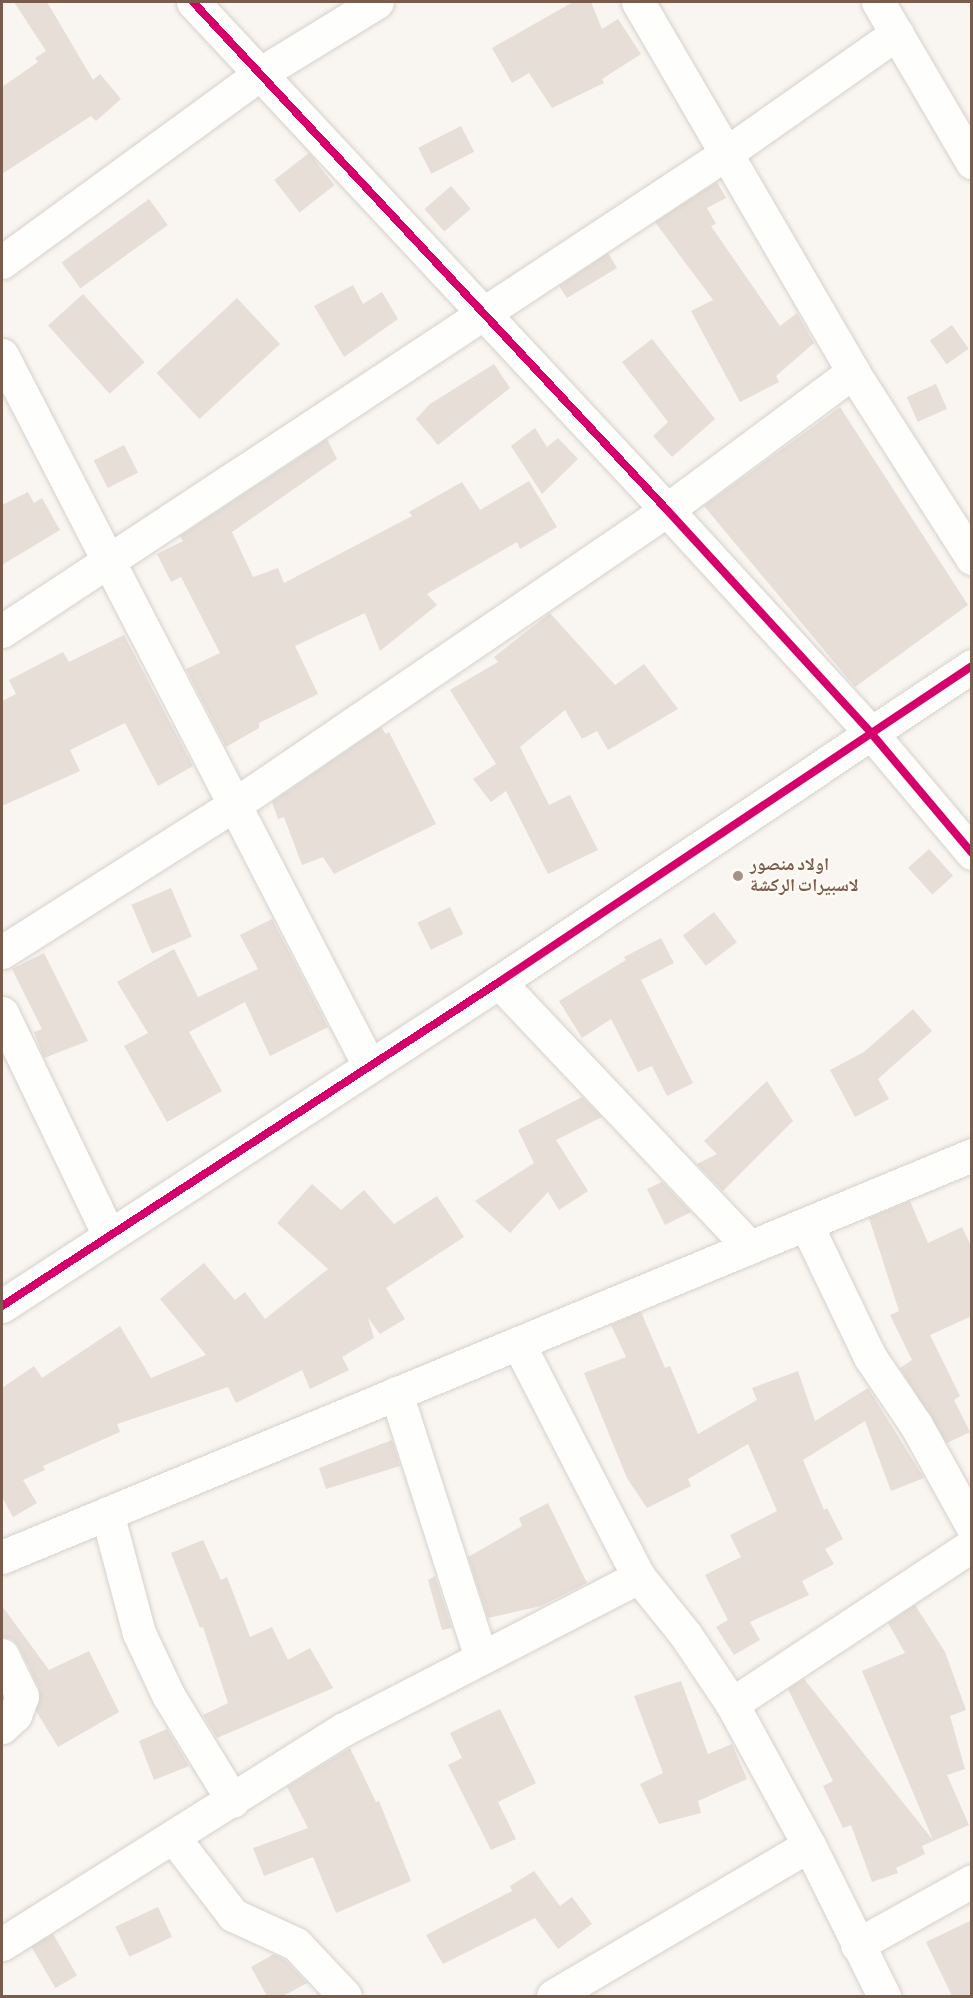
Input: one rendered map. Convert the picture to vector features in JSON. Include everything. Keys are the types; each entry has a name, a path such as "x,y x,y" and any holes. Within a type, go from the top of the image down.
{"street":[{"path":"193,2 667,510 871,733 972,853"},
{"path":"2,262 261,73 377,2"},
{"path":"638,2 853,372 972,558"},
{"path":"878,2 972,162"},
{"path":"2,632 109,563 481,312 725,154 897,33"},
{"path":"2,355 369,1065"},
{"path":"2,952 234,805 667,510 853,372"},
{"path":"2,1306 499,982 972,666"},
{"path":"499,982 750,1247"},
{"path":"2,1013 109,1235"},
{"path":"2,1557 972,1155"},
{"path":"806,1224 870,1357 916,1425 972,1526"},
{"path":"518,1343 639,1577 685,1634 732,1704 809,1845 884,1996"},
{"path":"396,1393 481,1658"},
{"path":"107,1513 139,1633 168,1695 233,1801"},
{"path":"732,1704 972,1545"},
{"path":"2,1944 233,1801 344,1729 639,1577"},
{"path":"2,1655 22,1696 15,1715 2,1727"},
{"path":"174,1838 233,1915 296,1944 334,1993"},
{"path":"553,1996 809,1845"},
{"path":"857,1945 972,1881"}],"building":[{"path":"14,2 47,2 93,80 100,74 121,99 96,121 91,116 2,174 2,87 38,62 35,58 46,51"},
{"path":"573,2 591,2 602,29 618,19 641,54 602,79 604,83 552,108 529,73 512,83 492,48"},
{"path":"461,126 474,152 431,174 418,148"},
{"path":"309,153 334,185 300,212 274,180"},
{"path":"717,182 726,198 707,208 716,224 711,226 780,326 797,313 814,343 776,376 779,382 740,402 691,311 713,300 655,222"},
{"path":"451,186 471,209 444,232 425,209"},
{"path":"149,199 168,225 80,288 62,262"},
{"path":"608,253 617,268 567,298 559,286"},
{"path":"353,285 363,304 382,292 398,319 344,357 314,306"},
{"path":"83,294 145,362 110,394 48,325"},
{"path":"237,298 280,344 200,419 157,373"},
{"path":"952,325 969,349 947,364 930,340"},
{"path":"652,339 715,419 672,457 653,436 668,422 622,362"},
{"path":"494,364 510,388 438,445 416,419 430,404"},
{"path":"936,384 947,409 918,422 907,397"},
{"path":"840,407 968,605 855,687 704,506"},
{"path":"535,428 547,447 558,438 578,459 542,494 511,446"},
{"path":"327,439 337,459 232,532 253,577 278,568 284,583 412,516 409,512 462,482 480,510 529,481 557,527 520,549 517,542 427,594 437,605 380,651 365,613 295,646 318,694 259,723 259,728 226,747 186,669 220,653 181,577 171,582 157,554 183,541 180,536"},
{"path":"124,445 138,473 108,488 94,460"},
{"path":"28,492 34,503 42,498 60,530 2,565 2,505"},
{"path":"550,613 615,685 644,664 678,709 608,750 597,731 582,739 565,710 520,747 549,805 570,795 598,850 548,874 506,791 491,802 473,779 496,764 450,690 498,662 494,657"},
{"path":"124,635 193,766 158,786 125,723 70,750 80,771 2,806 2,701 16,694 9,680 63,652 69,662"},
{"path":"381,727 386,734 389,732 436,824 334,874 323,857 302,865 284,817 278,819 272,802"},
{"path":"929,849 953,876 932,894 908,868"},
{"path":"171,888 192,937 152,954 131,905"},
{"path":"450,907 463,934 431,950 418,923"},
{"path":"714,912 737,942 706,966 683,935"},
{"path":"272,919 328,1027 270,1056 245,1002 189,1032 222,1091 167,1122 124,1046 148,1033 117,982 174,949 198,997 258,969 240,935"},
{"path":"661,938 674,963 641,980 693,1083 667,1096 652,1066 638,1072 611,1019 582,1038 559,1001 626,960 624,957"},
{"path":"44,953 88,1041 44,1058 34,1032 42,1029 12,969"},
{"path":"913,1009 932,1031 878,1079 889,1099 855,1117 830,1070 864,1052"},
{"path":"767,1081 793,1121 723,1191 697,1164 717,1154 704,1141"},
{"path":"582,1097 602,1117 556,1140 588,1191 559,1210 548,1192 510,1233 475,1201 534,1163 518,1130"},
{"path":"662,1182 691,1212 665,1225 647,1189"},
{"path":"312,1184 341,1210 364,1190 394,1224 437,1196 464,1237 386,1288 405,1319 380,1334 368,1318 374,1338 342,1357 349,1370 310,1389 302,1370 236,1403 228,1387 117,1424 120,1432 43,1466 45,1470 23,1480 37,1503 13,1517 2,1497 2,1388 34,1366 42,1378 120,1326 151,1378 206,1355 160,1299 204,1263 235,1300 245,1292 265,1319 328,1269 277,1223"},
{"path":"910,1201 928,1243 962,1227 972,1248 972,1316 930,1335 960,1396 954,1400 970,1432 947,1443 900,1368 912,1360 890,1315 899,1311 869,1218"},
{"path":"641,1312 665,1368 670,1366 698,1434 757,1400 752,1388 798,1371 815,1421 868,1388 924,1478 891,1491 865,1421 803,1460 824,1510 827,1508 843,1539 825,1549 834,1564 802,1581 809,1595 750,1622 760,1640 734,1655 716,1627 728,1620 705,1575 741,1557 730,1535 777,1511 748,1444 688,1479 691,1486 647,1508 627,1478 584,1373 626,1357 611,1325"},
{"path":"392,1440 400,1466 326,1489 319,1468"},
{"path":"548,1503 587,1583 541,1606 488,1618 468,1557 522,1526 519,1518"},
{"path":"203,1540 221,1580 227,1577 250,1637 272,1627 288,1660 310,1648 333,1688 217,1738 203,1715 228,1703 203,1627 200,1628 171,1553"},
{"path":"435,1576 452,1628 442,1630 428,1580"},
{"path":"915,1605 945,1652 966,1710 950,1716 965,1769 947,1775 969,1825 922,1846 925,1854 896,1868 898,1873 872,1882 851,1825 843,1828 823,1786 833,1781 788,1689 804,1679 933,1840 862,1671 905,1653 888,1623"},
{"path":"2,1606 49,1670 89,1651 119,1712 58,1747 36,1711 39,1688 19,1647 12,1639 2,1637"},
{"path":"681,1681 708,1754 732,1744 747,1779 698,1801 701,1813 659,1824 640,1784 663,1773 634,1696"},
{"path":"500,1709 536,1783 498,1802 516,1839 491,1850 448,1765 462,1758 450,1733"},
{"path":"167,1729 189,1766 154,1780 139,1741"},
{"path":"350,1748 376,1802 379,1801 411,1881 336,1913 313,1857 264,1876 253,1848 308,1828 287,1787"},
{"path":"534,1871 560,1906 572,1897 592,1924 558,1949 535,1918 443,1964 426,1935 512,1891 510,1886"},
{"path":"158,1907 172,1937 129,1957 115,1927"},
{"path":"972,1920 972,1996 952,1996 926,1942"},
{"path":"53,1934 77,1976 55,1988 31,1946"},
{"path":"274,1954 285,1960 307,1983 283,1996 267,1996 251,1967"}],"cycle path":[{"path":"193,2 667,510 871,733 972,853"},
{"path":"2,1306 499,982 972,666"}],"place":[{"name":"اولاد منصور لاسبيرات الركشة","path":"738,876"}]}
